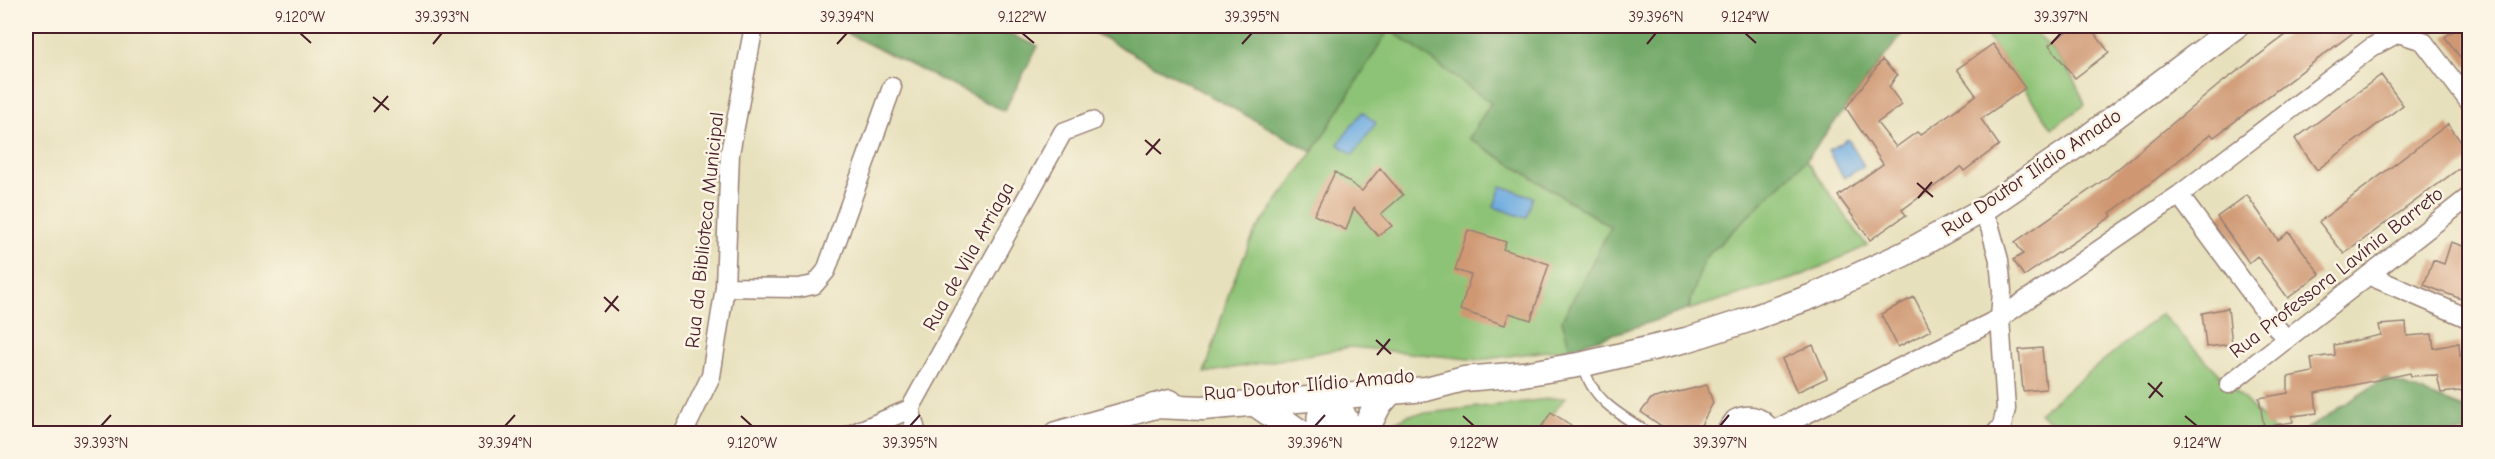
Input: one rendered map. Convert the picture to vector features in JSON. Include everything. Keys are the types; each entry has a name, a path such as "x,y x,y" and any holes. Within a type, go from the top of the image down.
{"main road":[{"path":"1321,434 1328,387"},
{"path":"1328,387 1351,434"},
{"path":"1364,434 1377,406 1390,391"},
{"path":"1256,403 1301,434"}],"street":[{"name":"Rua da Biblioteca Municipal","path":"683,434 711,376 725,287 730,153 754,26"},
{"name":"Rua Doutor Ilídio Amado","path":"1056,434 1203,393 1328,387 1390,391 1426,389 1464,379 1523,374 1584,364 1686,340 1813,296 1904,254 1981,211 2076,146 2236,26"},
{"path":"1724,434 1728,424 1743,416 1760,418 1772,432 2000,318 2179,195 2372,47 2398,33 2423,41 2469,102"},
{"path":"725,287 798,288 814,285 820,278 825,272 892,87"},
{"name":"Rua de Vila Arriaga","path":"910,409 1063,132 1092,121"},
{"path":"2179,195 2286,340"},
{"name":"Rua Professora Lavínia Barreto","path":"2229,384 2469,196"},
{"path":"1981,211 1990,227 1999,260 2002,291 2000,318 2006,409 2002,426 1995,434"},
{"path":"2368,275 2469,319"},
{"name":"Rua Doutor Ilídio Amado","path":"1154,406 1203,408 1256,403 1328,387 1428,373 1464,379"},
{"path":"852,434 910,409 919,433"}],"lane":[{"path":"1584,364 1594,391 1608,405 1651,434"}],"green space":[{"path":"832,26 964,26 955,40 1000,31 1038,46 1004,111"},
{"path":"1082,26 1908,26 1806,160 1704,259 1688,310 1570,348 1562,320 1611,227 1469,138 1491,103 1389,29 1313,152"},
{"path":"1980,26 2028,26 2062,61 2085,105 2052,128"},
{"path":"1389,28 1491,103 1469,138 1611,227 1562,320 1570,348 1479,360 1351,347 1205,373 1231,286 1255,232 1313,152"},
{"path":"1806,160 1867,246 1798,277 1688,310 1704,259"},
{"path":"2161,314 2277,433 2068,433 2039,413"},
{"path":"2385,378 2469,410 2469,433 2301,433"},
{"path":"1566,397 1536,433 1384,434 1393,423 1409,415"}],"water":[{"path":"1362,112 1376,123 1353,155 1338,144"},
{"path":"1848,139 1864,166 1844,178 1828,151"},
{"path":"1501,186 1533,197 1526,218 1494,207"}],"building":[{"path":"2074,26 2089,26 2109,52 2075,78 2049,45"},
{"path":"2298,26 2362,26 2214,137 2211,134 2110,213 2112,216 2024,276 2013,260 2023,254 2015,242 2108,177 2220,84"},
{"path":"2460,26 2469,26 2469,69 2445,37"},
{"path":"1993,44 2025,88 1981,119 1999,145 1964,171 1961,167 1902,210 1906,215 1870,240 1838,196 1883,164 1846,108 1882,60 1897,75 1889,87 1902,105 1877,123 1896,147 1917,132 1920,135 1976,95 1957,69"},
{"path":"2381,75 2403,105 2317,170 2295,139"},
{"path":"2448,124 2469,153 2469,161 2344,254 2319,222"},
{"path":"1380,168 1403,195 1381,214 1392,226 1378,236 1354,208 1346,230 1314,215 1335,172 1362,191"},
{"path":"2247,195 2278,240 2289,232 2320,274 2288,298 2257,256 2249,263 2217,217"},
{"path":"1468,230 1506,242 1503,249 1549,264 1531,320 1509,313 1505,325 1460,310 1471,275 1455,270"},
{"path":"2451,242 2469,248 2469,302 2424,285 2433,260 2444,264"},
{"path":"1914,297 1931,330 1898,347 1881,314"},
{"path":"2228,308 2232,344 2206,347 2202,313"},
{"path":"2406,323 2407,336 2432,334 2434,348 2459,343 2460,356 2469,355 2469,390 2441,393 2437,375 2411,376 2410,373 2315,393 2317,413 2292,416 2293,422 2264,427 2259,398 2288,393 2288,377 2313,372 2311,358 2335,355 2334,345 2381,335 2379,325"},
{"path":"1813,345 1827,378 1797,392 1782,359"},
{"path":"2042,348 2046,389 2023,391 2019,350"},
{"path":"1707,385 1713,403 1696,434 1687,434 1682,427 1672,433 1641,412 1651,399"},
{"path":"1551,412 1584,434 1537,434"}]}
